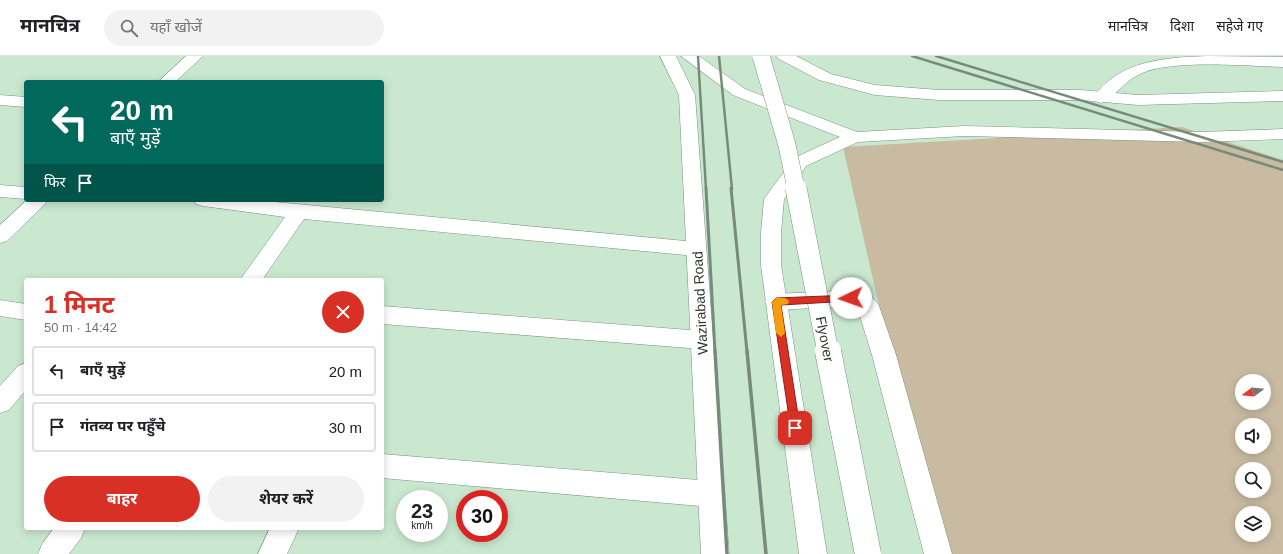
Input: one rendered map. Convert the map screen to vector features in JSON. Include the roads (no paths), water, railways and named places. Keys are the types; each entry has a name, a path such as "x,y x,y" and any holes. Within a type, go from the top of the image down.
{"main road":[{"path":"168,80 195,56"},
{"name":"Wazirabad Road","path":"668,56 686,95 715,554"},
{"path":"689,56 739,92 855,137"},
{"name":"Flyover","path":"761,56 787,145 868,554"},
{"path":"784,56 825,77 875,90 939,95 1081,95 1101,98 1138,100 1283,96"},
{"path":"816,56 847,82"},
{"path":"1101,98 1120,81 1135,71 1149,66 1184,62 1283,62"},
{"path":"0,100 24,102"},
{"path":"813,554 771,265 771,233 774,199 800,162 855,137 964,131 1201,137 1283,134"},
{"path":"0,191 24,193"},
{"path":"0,236 37,202"},
{"path":"219,202 299,212 696,249"},
{"path":"252,278 299,212"},
{"path":"776,302 858,298 868,306 884,355 938,554"},
{"path":"0,308 24,312"},
{"path":"385,321 702,340"},
{"path":"0,403 24,375"},
{"path":"384,466 711,494"},
{"path":"52,554 70,530"},
{"path":"272,554 284,530"}],"railway":[{"path":"698,56 706,189"},
{"path":"719,56 732,189"},
{"path":"912,56 1283,170"},
{"path":"936,56 1283,162"},
{"path":"706,188 715,352"},
{"path":"731,188 747,352"},
{"path":"715,351 727,554"},
{"path":"747,351 766,554"}]}
